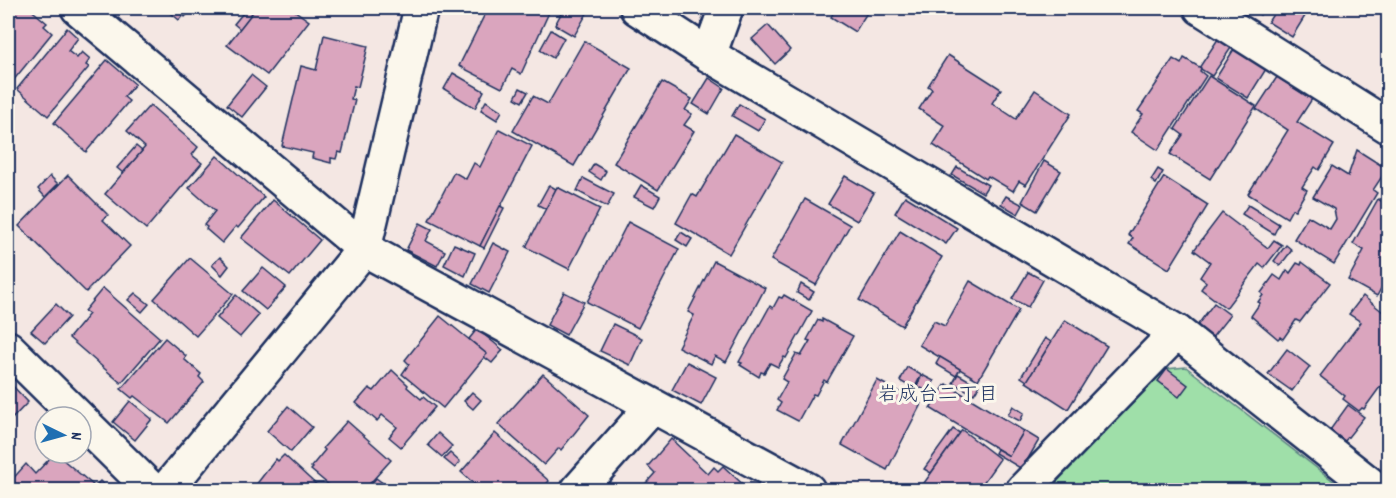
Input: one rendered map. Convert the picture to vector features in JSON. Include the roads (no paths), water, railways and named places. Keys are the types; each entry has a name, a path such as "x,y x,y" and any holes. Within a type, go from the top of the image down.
{"street":[{"path":"78,8 364,249 808,490"},
{"path":"166,490 364,249 421,8"},
{"path":"637,8 709,55 1177,332 1377,490"},
{"path":"709,55 726,8"},
{"path":"1201,8 1389,126"},
{"path":"1023,490 1177,332"},
{"path":"8,348 67,405"},
{"path":"578,490 652,407"},
{"path":"93,431 152,490"}],"district":[{"name":"岩成台二丁目","path":"938,396"}]}
